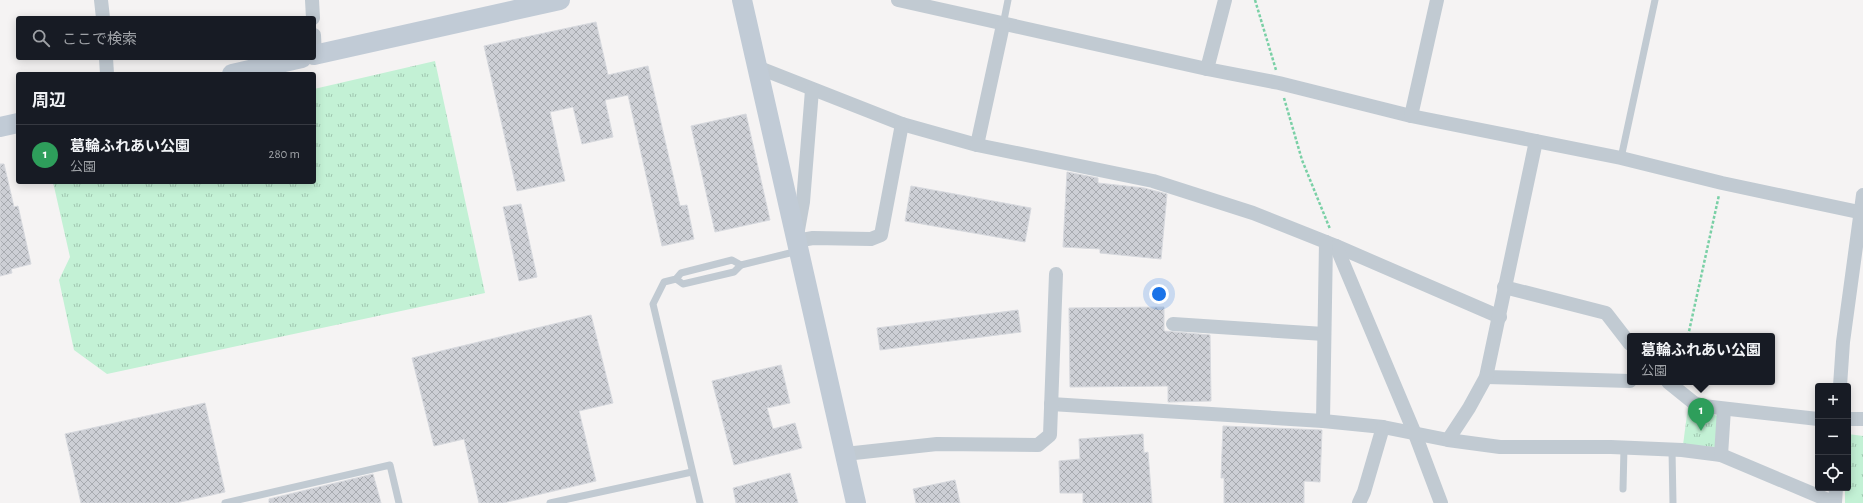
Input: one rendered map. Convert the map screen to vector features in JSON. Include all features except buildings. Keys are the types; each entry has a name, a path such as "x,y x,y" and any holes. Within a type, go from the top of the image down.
{"street":[{"path":"101,0 102,16"},
{"path":"312,0 313,16"},
{"path":"316,55 560,0"},
{"path":"742,0 856,503"},
{"path":"898,0 1003,25 1207,69 1280,83 1410,116 1621,158 1722,183 1862,213"},
{"path":"1207,69 1225,0"},
{"path":"1410,116 1437,0"},
{"path":"977,145 1003,25"},
{"path":"106,60 107,72"},
{"path":"241,72 293,60"},
{"path":"757,67 812,90 902,124 977,145 1153,181 1253,213 1331,244 1500,317"},
{"path":"797,246 803,202 812,90"},
{"path":"0,126 16,122"},
{"path":"797,246 813,238 871,239 881,235 902,124"},
{"path":"1448,440 1469,408 1486,377 1500,317 1504,288 1536,141"},
{"path":"1840,383 1843,342 1858,262 1863,195"},
{"path":"1323,421 1324,334 1331,244"},
{"path":"1331,244 1415,434 1441,503"},
{"path":"845,454 937,444 1038,446 1050,435 1056,274"},
{"path":"1504,288 1606,313 1627,340"},
{"path":"1173,324 1324,334"},
{"path":"1486,377 1627,381"},
{"path":"1672,385 1694,403 1724,410 1815,419"},
{"path":"1051,404 1323,421 1383,427 1448,440 1500,446 1624,448 1721,454 1835,503 1836,491"},
{"path":"1721,454 1724,410"},
{"path":"1851,419 1863,419"},
{"path":"1359,503 1383,427"}],"lane":[{"path":"1003,25 1008,0"},
{"path":"1621,158 1656,0"},
{"path":"700,503 653,304 664,282 676,280 684,284 734,272 741,264 797,246"},
{"path":"676,280 681,273 732,260 741,264"},
{"path":"1623,489 1624,448"},
{"path":"1672,450 1673,503"},
{"path":"225,503 390,465 399,503"},
{"path":"550,503 692,472"}],"path":[{"path":"1255,0 1302,160 1331,244"},
{"path":"1689,333 1722,183"}],"green space":[{"path":"435,61 485,293 107,374 74,350 59,280 70,257 53,184 316,184 316,89"},
{"path":"1688,407 1718,416 1715,447 1683,445"},
{"path":"1851,434 1863,436 1863,503 1845,503 1845,491 1851,491"}],"place":[{"name":"葛輪ふれあい公園","path":"1701,431"}]}
